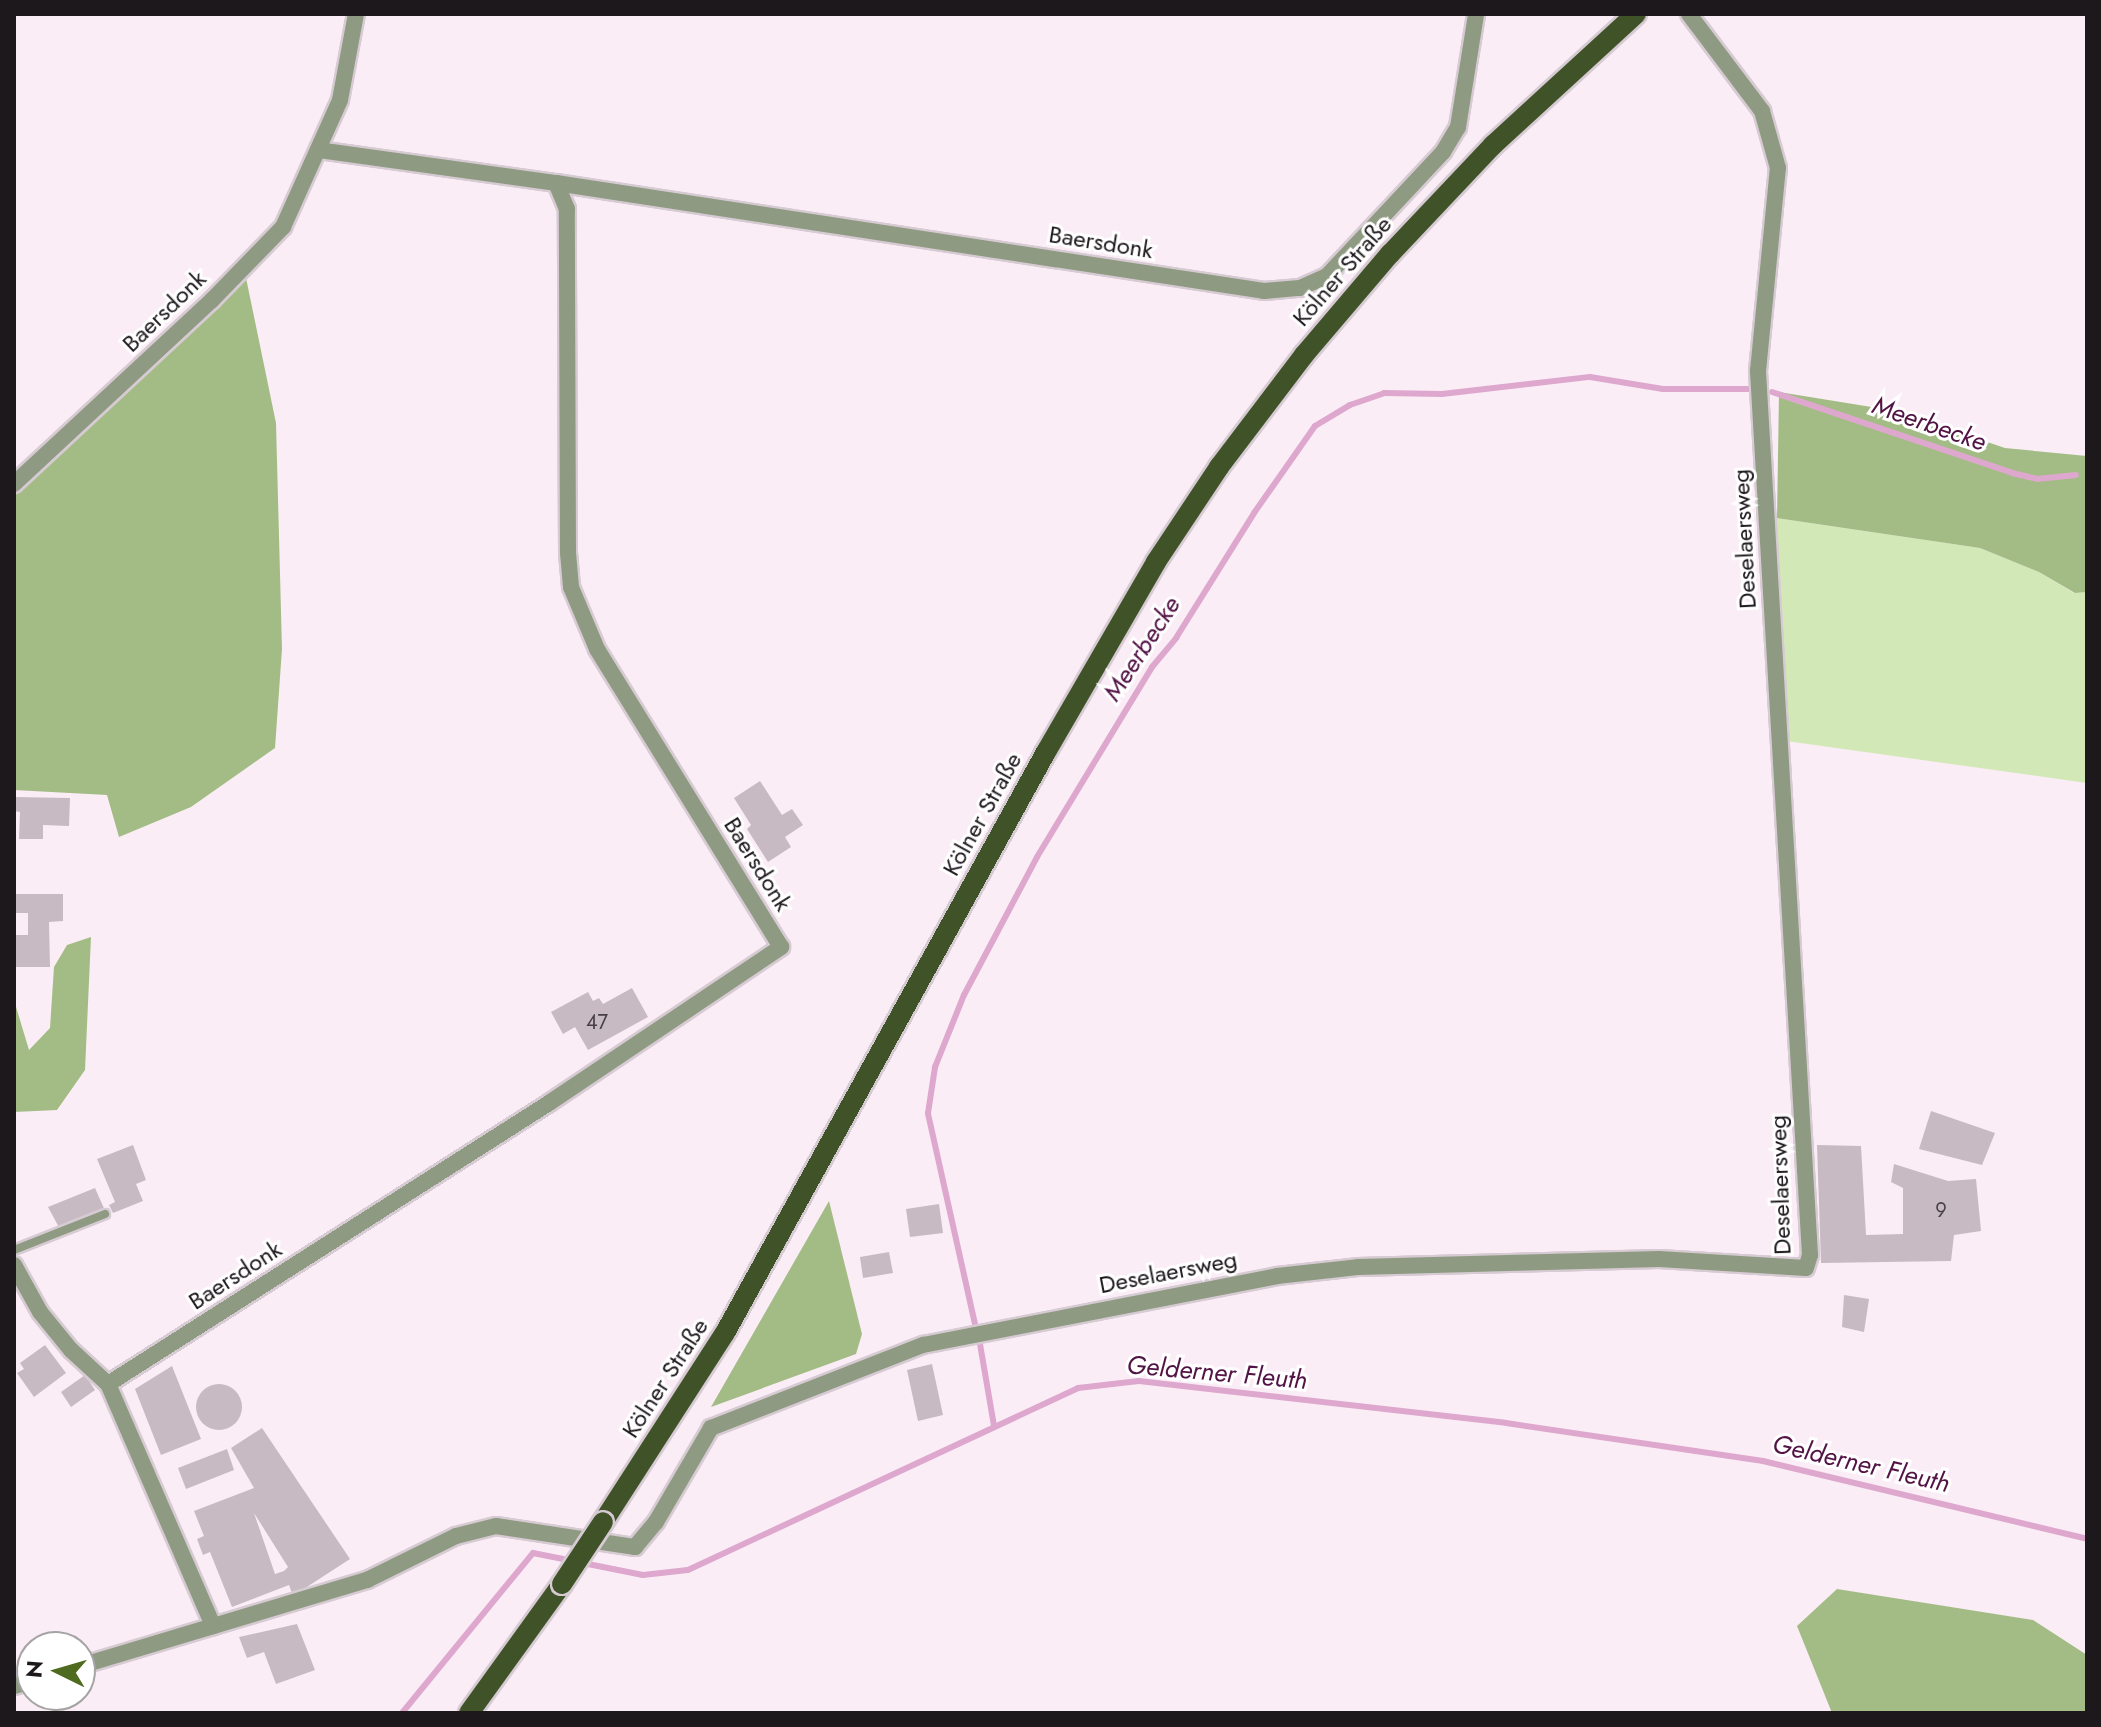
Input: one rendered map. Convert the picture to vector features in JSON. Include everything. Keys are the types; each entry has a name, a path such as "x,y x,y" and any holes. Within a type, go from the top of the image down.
{"main road":[{"name":"Kölner Straße","path":"469,1713 562,1584 725,1333 1046,752 1156,562 1219,467 1304,355 1390,254 1493,145 1636,14"}],"street":[{"name":"Baersdonk","path":"14,484 212,300 283,227 340,100 356,14"},
{"name":"Baersdonk","path":"318,150 556,183 1264,291 1300,288 1327,276 1443,152 1458,127 1476,14"},
{"name":"Deselaersweg","path":"213,1626 367,1580 456,1536 496,1526 635,1547 656,1522 711,1428 923,1345 1277,1276 1358,1267 1659,1259 1806,1268 1810,1255 1758,371 1778,168 1762,111 1689,14"},
{"name":"Baersdonk","path":"108,1384 549,1103 781,947 597,649 571,587 568,553 567,209 556,183"},
{"path":"14,1265 40,1312 71,1350 108,1384 213,1626 96,1661"}],"lane":[{"path":"14,1250 105,1214"}],"green space":[{"path":"245,273 276,423 282,649 275,748 191,807 119,837 107,795 14,790 14,487"},
{"path":"1779,392 1896,411 2005,448 2087,456 2087,592 2075,593 2039,572 1980,548 1777,518"},
{"path":"1777,518 1980,548 2039,572 2074,593 2087,592 2087,783 1779,740"},
{"path":"91,937 85,1070 57,1110 14,1112 14,1000 29,1050 50,1028 54,967 67,945"},
{"path":"829,1201 862,1334 856,1354 711,1407"},
{"path":"1837,1589 2033,1620 2087,1655 2087,1713 1832,1713 1797,1626"}],"building":[{"path":"760,781 782,815 792,809 803,825 785,837 791,847 768,862 747,829 751,825 734,798"},
{"path":"14,797 70,798 69,826 43,825 43,839 19,839 20,812 14,811"},
{"path":"14,894 63,894 63,921 49,922 50,967 14,967 14,935 28,935 28,913 14,913"},
{"path":"632,988 648,1017 588,1050 575,1027 563,1034 551,1012 588,992 593,1001 599,998 603,1004"},
{"path":"1931,1111 1995,1133 1982,1165 1919,1149"},
{"path":"133,1145 146,1180 136,1184 143,1201 113,1213 109,1205 115,1202 97,1159"},
{"path":"1817,1145 1861,1146 1866,1235 1903,1234 1903,1188 1891,1182 1894,1164 1948,1181 1976,1179 1981,1231 1954,1235 1951,1261 1821,1263"},
{"path":"95,1188 106,1213 62,1233 48,1207"},
{"path":"939,1204 943,1233 910,1237 906,1209"},
{"path":"889,1252 893,1273 863,1278 860,1257"},
{"path":"1844,1295 1869,1299 1864,1332 1842,1327"},
{"path":"45,1345 66,1373 34,1397 17,1373 24,1369 20,1363"},
{"path":"932,1364 943,1415 918,1421 907,1370"},
{"path":"172,1366 201,1439 161,1455 135,1389"},
{"path":"85,1375 95,1390 71,1407 61,1392"},
{"path":"219,1384 236,1390 242,1407 236,1424 219,1430 202,1424 196,1407 202,1390"},
{"path":"262,1428 350,1559 293,1596 289,1585 232,1607 210,1552 203,1555 197,1539 204,1536 194,1511 254,1488 231,1448","holes":["254,1513 288,1567 275,1574"]},
{"path":"227,1449 234,1470 186,1489 178,1468"},
{"path":"297,1624 315,1670 276,1684 264,1652 247,1658 239,1637"}],"waterway":[{"name":"Meerbecke","path":"975,1324 928,1113 935,1067 964,995 1037,857 1152,667 1176,638 1254,513 1315,426 1350,405 1384,393 1442,394 1590,377 1663,389 1753,389"},
{"name":"Meerbecke","path":"1772,392 2012,473 2037,479 2076,475"},
{"name":"Meerbecke","path":"980,1344 994,1426"},
{"name":"Gelderner Fleuth","path":"402,1713 533,1553 643,1575 688,1570 1078,1388 1139,1381 1506,1423 1763,1461 2087,1539"}]}
